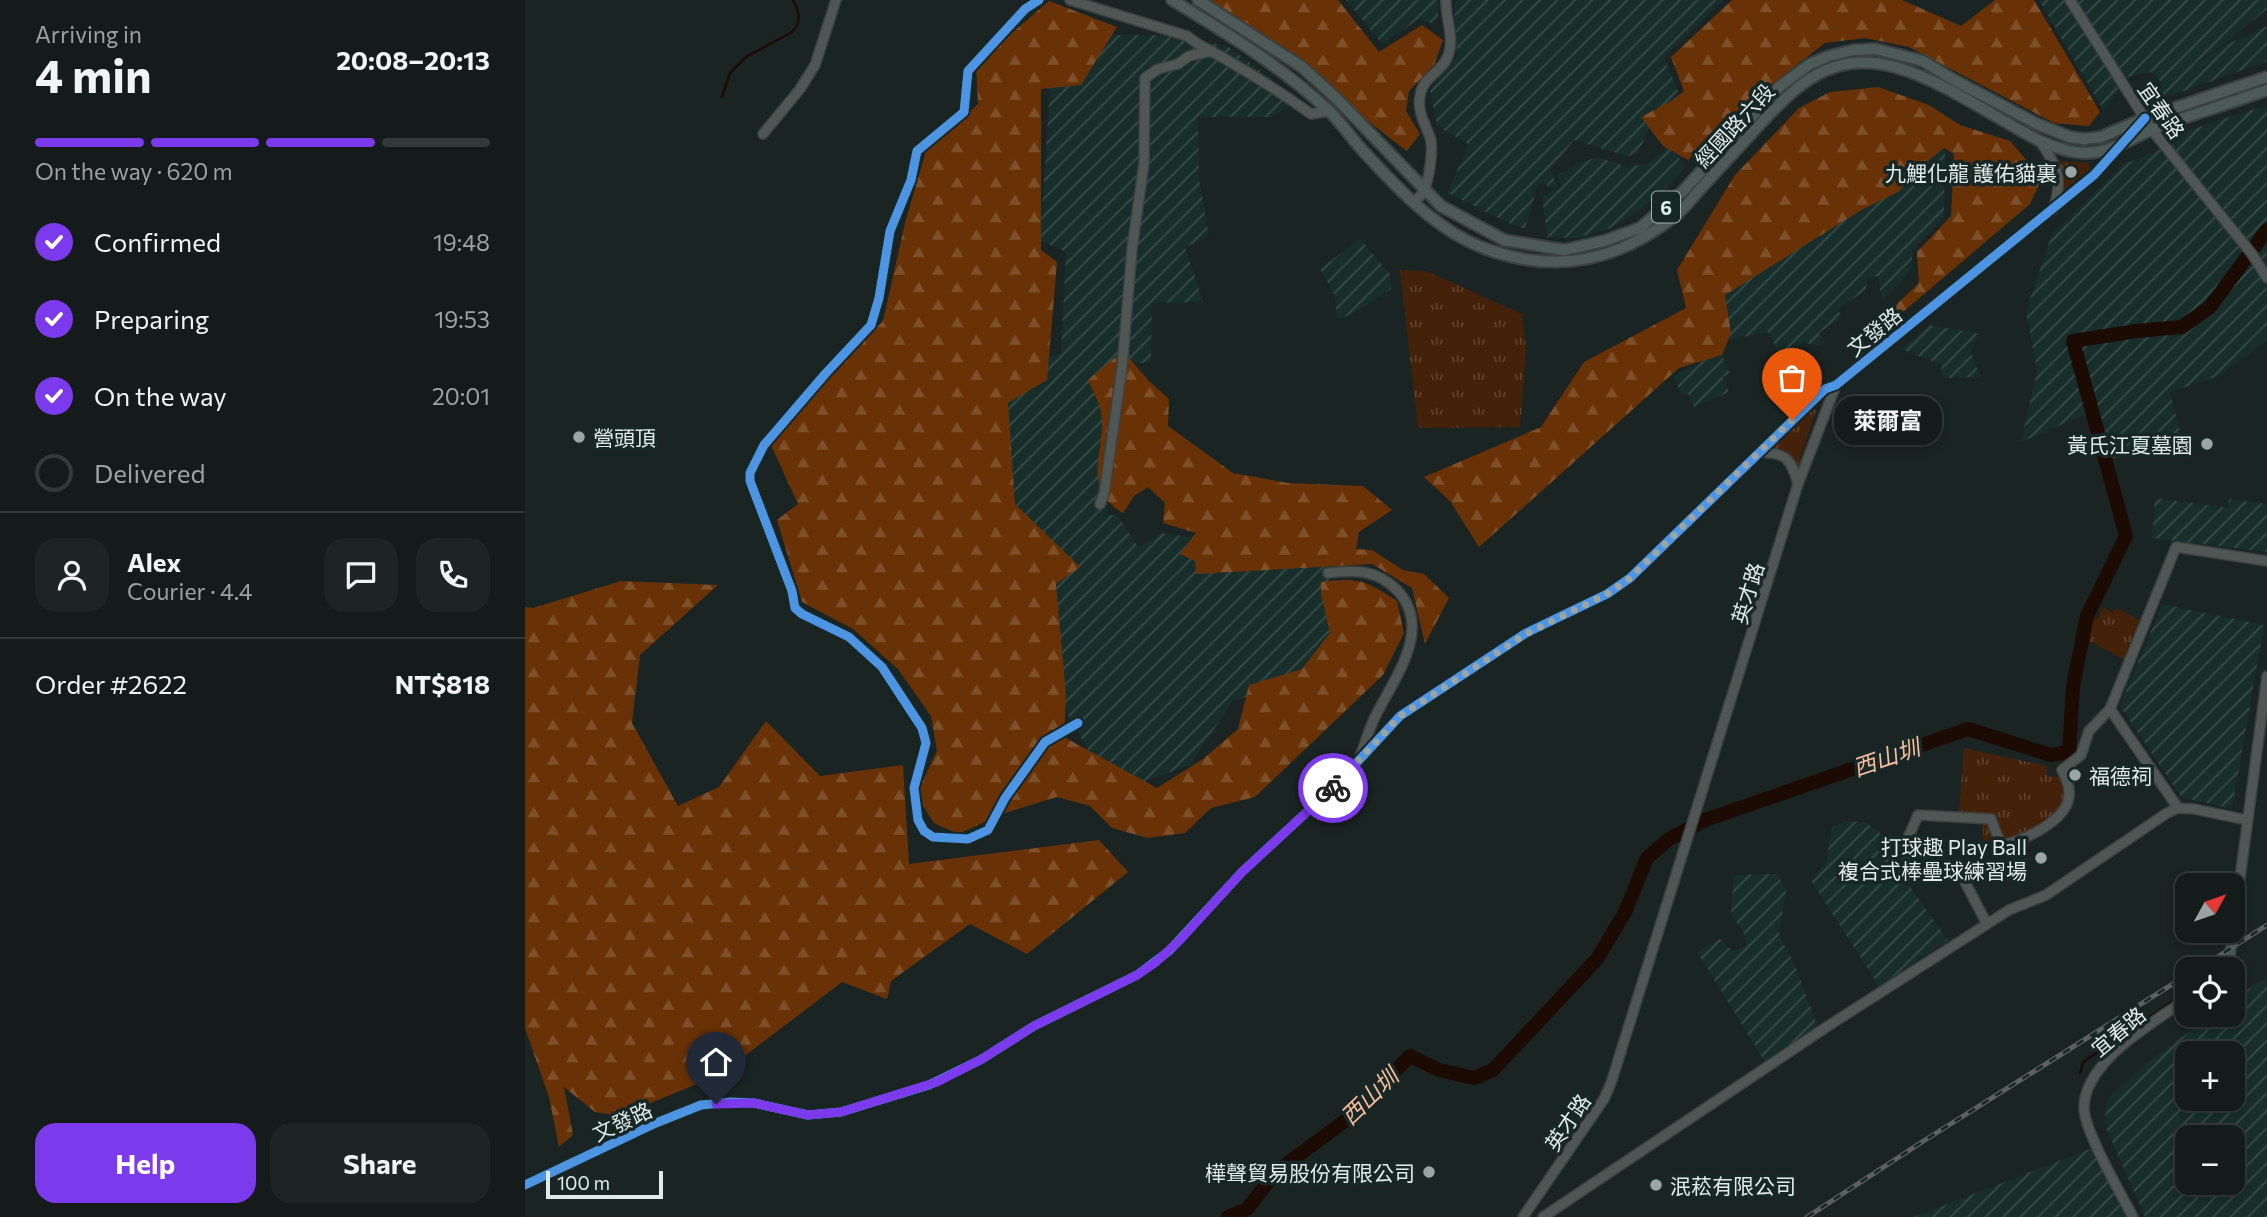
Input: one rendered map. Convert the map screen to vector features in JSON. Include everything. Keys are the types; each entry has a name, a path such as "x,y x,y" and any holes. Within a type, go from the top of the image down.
{"main road":[{"name":"經國路六段","path":"1172,0 1234,37 1283,71 1330,111 1414,203 1466,240 1487,250 1544,263 1563,263 1597,257 1639,240 1678,214 1779,103 1802,82 1840,64 1875,63 1914,72 2040,141 2078,153 2117,147"},
{"name":"經國路六段","path":"1198,0 1302,67 1340,102 1441,206 1504,240 1564,250 1604,242 1640,228 1683,191 1779,87 1810,64 1854,50 1876,49 1917,59 2037,124 2070,137 2101,136 2145,118"},
{"path":"1914,72 1917,59"},
{"name":"6","path":"2145,118 2267,77"},
{"name":"6","path":"2117,147 2152,130 2267,90"},
{"path":"1330,111 1340,102"}],"street":[{"path":"763,134 800,89 815,65 836,0"},
{"path":"1039,0 1025,9 968,71 964,112 916,151 911,180 890,231 879,298 871,325 825,373 764,445 750,481 792,591 795,608 849,637 882,667 922,729 926,743 913,788 918,820 924,831 933,837 968,838 988,830 1005,799 1045,742 1078,723"},
{"path":"1070,0 1187,36 1199,46 1275,88 1311,114 1330,111"},
{"path":"1414,203 1424,190 1431,156 1431,143 1419,100 1425,81 1443,65 1450,51 1451,33 1446,15 1446,0"},
{"name":"宜春路","path":"2070,0 2152,130 2252,254 2267,278"},
{"path":"1100,504 1104,494 1122,368 1132,249 1144,163 1145,78 1158,69 1178,64 1189,56 1212,51"},
{"name":"文發路","path":"525,1185 656,1123 701,1105 754,1103 808,1115 841,1112 937,1082 982,1059 1034,1026 1137,975 1156,962 1184,936 1242,872 1358,762 1400,716 1526,634 1607,594 1630,578 1825,389 1836,384 2053,210 2094,174 2145,118"},
{"path":"2040,141 2054,163 2060,180 2053,210"},
{"name":"英才路","path":"1523,1217 1604,1099 1611,1083 1798,484 1836,384"},
{"path":"1759,452 1773,452 1789,460 1798,484"},
{"path":"1987,924 1966,884 1963,872 1910,869 1903,847 1918,815 1991,819 2001,845 2015,843 2056,818 2067,803 2070,792 2062,770 2081,755 2089,731 2111,709 2176,547 2267,561"},
{"path":"1328,573 1356,570 1373,573 1388,581 1406,600 1413,622 1411,644 1374,719 1358,762"},
{"path":"2240,873 2267,676"},
{"path":"2111,709 2178,808"},
{"path":"1543,1217 1825,1028 2009,910 2046,895 2154,821 2178,808 2247,820"},
{"name":"宜春路","path":"2133,1217 2089,1130 2084,1109 2089,1088 2097,1073 2123,1045 2175,1008"}],"shaded area":[{"path":"1346,0 1438,0 1438,19 1434,24 1419,19 1382,44"},
{"path":"1458,0 1724,0 1664,57 1683,105 1651,123 1638,154 1626,156 1574,140 1550,170 1558,186 1550,189 1546,184 1538,184 1525,229 1448,193 1468,144 1437,126 1430,90 1457,56 1454,5"},
{"path":"2039,0 2267,0 2267,9 2228,41 2191,66 2228,44 2267,26 2267,61 2167,97 2157,95 2163,84 2151,72 2127,77 2104,111"},
{"path":"1104,35 1180,35 1229,47 1298,99 1272,117 1198,117 1199,178 1209,237 1185,247 1203,302 1152,303 1151,363 1110,363 1113,436 1106,514 1118,516 1138,547 1162,533 1325,557 1339,641 1300,681 1233,701 1190,765 1140,783 1095,762 1063,707 1002,505 995,383 1061,352 1066,252 1040,240 1051,73"},
{"path":"2267,105 2267,340 2219,376 2170,392 2182,440 2108,460 2097,414 2082,416 2021,442 2037,371 2026,311 2052,234 2124,164 2174,144 2180,133"},
{"path":"1945,145 1944,217 1913,248 1911,271 1882,301 1878,276 1867,278 1866,290 1838,309 1842,317 1819,333 1824,342 1819,346 1801,342 1795,356 1779,352 1768,332 1724,341 1720,294"},
{"path":"1669,147 1686,167 1663,191 1631,216 1612,228 1576,238 1547,237 1542,196 1561,187 1558,175 1598,157 1627,167 1648,163"},
{"path":"1360,239 1390,274 1391,289 1355,313 1337,319 1335,295 1320,269"},
{"path":"1930,325 1979,334 1971,352 1980,377 1946,378 1941,374 1942,365 1901,349"},
{"path":"1721,352 1730,374 1723,377 1729,392 1694,407 1688,394 1681,395 1674,376"},
{"path":"2155,498 2228,508 2229,499 2267,504 2267,552 2152,538"},
{"path":"2162,604 2264,625 2232,809 2181,797 2120,706"},
{"path":"1845,821 1864,822 1876,829 1896,850 1898,870 1948,940 1879,986 1811,881 1826,862 1832,828"},
{"path":"1777,874 1786,890 1779,935 1794,963 1818,1027 1765,1062 1697,952 1720,939 1736,951 1746,945 1745,935 1731,914 1734,875"},
{"path":"2267,976 2267,1217 2145,1217 2104,1123 2108,1098 2175,1042 2175,1111 2245,1111 2245,1041 2176,1041 2196,1027 2245,1027 2245,992"},
{"path":"2093,1148 2125,1217 1914,1217"}],"green space":[{"path":"1209,0 1338,0 1379,52 1422,25 1443,40 1434,65 1409,91 1406,111 1420,134 1407,151"},
{"path":"1732,0 1902,0 1961,26 1995,0 2034,0 2100,112 2089,126 2054,123 1909,47 1865,38 1825,43 1731,116 1688,160 1663,146 1641,117 1684,91 1671,57"},
{"path":"1049,1 1117,27 1081,85 1041,89 1041,250 1057,262 1047,380 1008,403 1015,504 1080,567 1056,584 1066,694 1064,737 1157,788 1203,759 1238,729 1249,685 1302,669 1330,633 1321,582 1353,580 1369,584 1386,594 1397,601 1404,633 1383,675 1255,797 1211,808 1185,833 1148,838 1112,828 1090,806 1057,797 1005,813 958,834 934,823 916,795 937,751 931,716 898,669 853,629 802,602 777,520 798,504 771,445 812,394 883,321 905,223 926,151 978,104 976,64"},
{"path":"1878,87 1929,105 1960,125 2010,141 2042,178 2030,204 1903,312 1896,314 1894,311 1897,304 1919,283 1917,252 1951,216 1954,154 1944,148 1898,192 1863,209 1725,295 1731,333 1722,355 1679,368 1479,547 1450,501 1424,477 1541,427 1584,362 1686,308 1677,270 1735,175 1799,108 1830,92"},
{"path":"2057,161 2088,163 2090,166 2089,170 2060,193 2061,175"},
{"path":"1400,270 1426,271 1522,314 1526,349 1520,427 1418,428"},
{"path":"1123,351 1169,399 1168,426 1233,473 1288,483 1363,486 1392,510 1359,532 1356,549 1372,550 1403,570 1424,574 1449,598 1425,644 1412,588 1372,564 1196,574 1195,561 1180,554 1196,533 1163,523 1165,503 1148,487 1134,496 1123,513 1109,503 1098,479 1101,412 1088,380"},
{"path":"1812,409 1816,410 1797,468 1790,457 1770,449 1770,446"},
{"path":"621,581 718,585 640,655 632,723 678,806 719,787 766,721 820,776 903,765 909,864 1099,840 1128,872 1027,954 970,924 891,981 887,999 842,982 721,1074 619,1116 595,1112 564,1087 573,1135 559,1147 549,1097 525,1028 525,607 533,608"},
{"path":"2103,607 2113,613 2116,608 2143,622 2127,661 2085,639"},
{"path":"1964,748 2047,766 2047,776 2062,779 2066,793 2064,804 2046,822 2022,836 1983,841 1983,816 1959,813"}],"waterway":[{"path":"722,97 730,73 746,57 795,28 799,16 793,0"},
{"name":"西山圳","path":"1228,1217 1247,1209 1276,1172 1350,1117 1410,1056 1439,1070 1474,1078 1493,1070 1597,959 1625,912 1647,858 1669,839 1705,820 1968,729 2051,755 2069,752 2073,686 2087,616 2126,536 2073,341 2182,327 2210,307 2267,230"},
{"path":"2080,1073 2083,1062 2175,1000"}],"railway":[{"path":"2217,957 2267,925"},
{"path":"1807,1217 2175,983"}],"cycle path":[{"path":"1039,0 1025,9 968,71 964,112 917,151 911,180 890,231 879,298 871,325 764,445 750,473 750,481 792,591 795,608 849,637 882,667 922,728 926,743 914,788 918,820 924,831 933,837 968,839 988,830 1005,798 1045,742 1078,723"},
{"path":"525,1185 656,1123 701,1105 754,1103 808,1115 841,1112 929,1085 982,1059 1034,1026 1137,975 1169,951 1242,872 1337,784 1400,716 1526,633 1607,594 1630,578 1825,389 1836,385 2094,175 2145,118"}],"way so far":[{"path":"1333,788 1400,716 1526,634 1607,594 1630,578 1792,420"}],"place":[{"name":"九鯉化龍 護佑貓裏","path":"2071,172"},
{"name":"萊爾富","path":"1792,420"},
{"name":"營頭頂","path":"579,437"},
{"name":"黃氏江夏墓園","path":"2207,444"},
{"name":"福德祠","path":"2075,775"},
{"name":"打球趣 Play Ball 複合式棒壘球練習場","path":"2041,858"},
{"name":"樺聲貿易股份有限公司","path":"1429,1172"},
{"name":"泯菘有限公司","path":"1656,1185"}],"route":[{"path":"716,1104 754,1103 808,1115 841,1112 937,1082 982,1059 1034,1026 1137,975 1156,962 1253,861 1333,788"}]}
